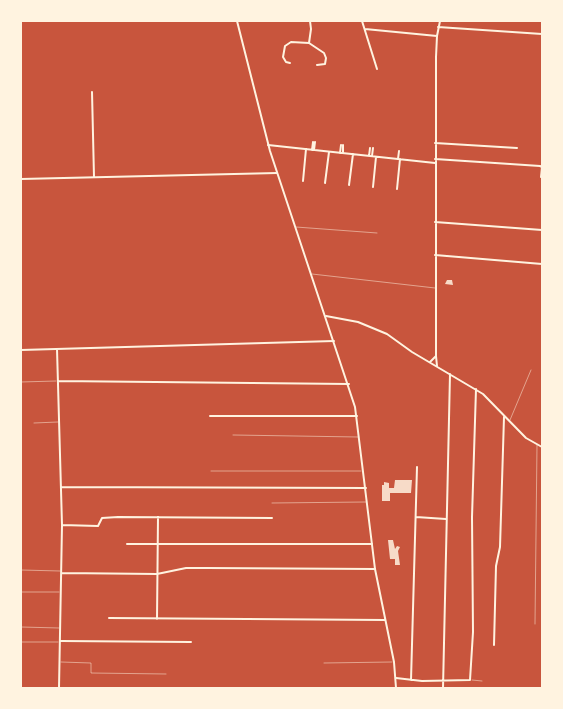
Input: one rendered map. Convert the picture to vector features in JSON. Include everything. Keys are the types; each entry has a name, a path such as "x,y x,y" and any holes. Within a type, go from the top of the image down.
{"street":[{"path":"237,21 268,145 326,316 357,416 375,568 394,662 396,688"},
{"path":"309,43 310,21"},
{"path":"362,21 377,69"},
{"path":"437,366 435,143 436,36 440,21"},
{"path":"438,27 542,34"},
{"path":"365,29 436,36"},
{"path":"290,63 286,62 284,57 286,44 291,42 309,43 324,53 326,58 325,64 317,65"},
{"path":"92,92 94,177"},
{"path":"313,150 314,142"},
{"path":"435,143 517,148"},
{"path":"268,145 399,159 540,166 542,167 541,177"},
{"path":"342,145 342,153"},
{"path":"371,148 371,156"},
{"path":"303,181 306,149"},
{"path":"397,189 399,151"},
{"path":"325,183 329,152"},
{"path":"349,185 352,154"},
{"path":"373,187 376,157"},
{"path":"21,179 277,173"},
{"path":"435,222 542,230"},
{"path":"435,255 542,264"},
{"path":"326,316 348,319 378,329 476,389 489,399 504,417 526,438 542,447"},
{"path":"21,350 334,341"},
{"path":"58,349 62,525 59,688"},
{"path":"430,362 436,356"},
{"path":"443,688 450,374"},
{"path":"58,381 348,384"},
{"path":"396,678 411,680 470,680 473,632 472,517 476,389"},
{"path":"210,416 357,416"},
{"path":"494,645 496,566 500,547 504,417"},
{"path":"411,680 416,467"},
{"path":"61,487 366,488"},
{"path":"157,619 158,517"},
{"path":"416,517 447,519"},
{"path":"62,525 98,526 102,518 272,518"},
{"path":"127,544 372,544"},
{"path":"62,572 157,574 186,568 375,568"},
{"path":"109,618 385,620"},
{"path":"60,642 191,642"}],"lane":[{"path":"296,227 377,233"},
{"path":"312,274 435,288"},
{"path":"509,422 531,370"},
{"path":"21,382 58,381"},
{"path":"34,423 60,422"},
{"path":"233,435 360,437"},
{"path":"535,624 537,445"},
{"path":"211,470 364,471"},
{"path":"272,503 367,502"},
{"path":"21,570 62,572"},
{"path":"21,592 61,592"},
{"path":"21,627 60,628"},
{"path":"21,642 60,642"},
{"path":"60,662 90,663 91,673 166,674"},
{"path":"324,663 394,662"},
{"path":"470,680 482,681"}],"building":[{"path":"447,280 452,280 453,285 445,284"},
{"path":"395,480 412,480 411,493 390,493 390,501 382,501 382,485 384,485 384,482 389,483 389,488 394,488"},
{"path":"388,540 393,540 395,549 397,546 400,547 398,551 400,565 395,565 395,559 390,559"}]}
